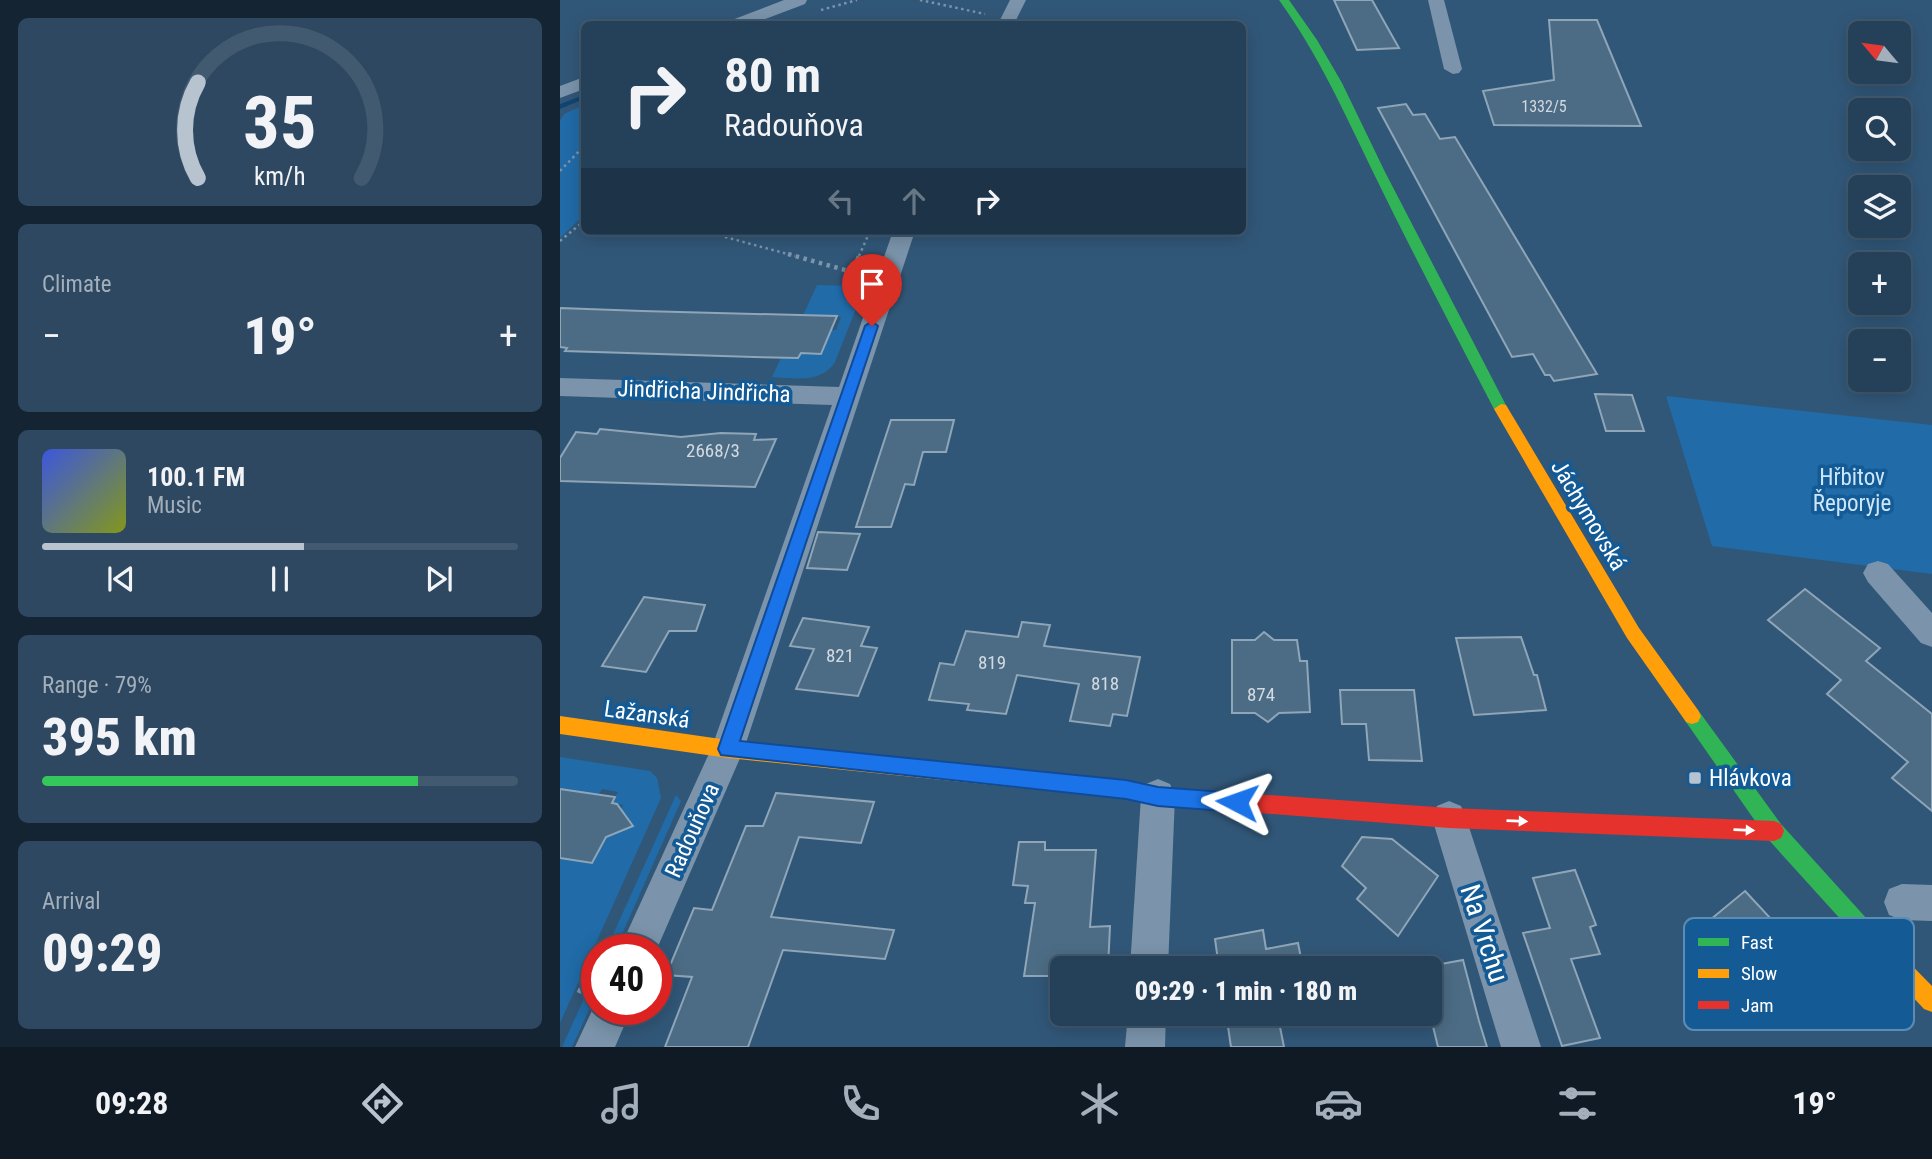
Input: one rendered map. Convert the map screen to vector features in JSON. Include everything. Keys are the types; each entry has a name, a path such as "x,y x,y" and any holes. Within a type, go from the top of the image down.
{"street":[{"path":"746,21 799,0"},
{"path":"1001,20 1018,0"},
{"name":"Jáchymovská","path":"1284,0 1303,23 1339,90 1423,260 1517,439 1633,634 1774,831 1852,918"},
{"path":"1436,0 1453,69"},
{"path":"560,92 581,84"},
{"name":"Radouňova","path":"645,934 728,749 903,235"},
{"name":"Jindřicha Jindřicha","path":"560,387 848,396"},
{"path":"1878,573 1932,634"},
{"name":"Lažanská","path":"560,725 728,749"},
{"path":"728,749 1126,789 1158,796 1449,818 1774,831"},
{"path":"1150,956 1158,796"},
{"name":"Na Vrchu","path":"1449,818 1521,1047"},
{"name":"Jáchymovská","path":"1914,982 1932,1001"},
{"path":"595,1047 605,1025"},
{"path":"1145,1047 1146,1026"}],"path":[{"path":"816,11 857,0"},
{"path":"920,0 1001,20"},
{"path":"560,170 581,149"},
{"path":"560,241 581,224"},
{"path":"725,237 852,272 868,235"}],"green space":[{"path":"581,106 581,218 560,238 560,121 564,114"},
{"path":"817,285 865,286 835,362 815,377 772,377 781,358 798,358 801,353 821,354 831,330 836,330 841,317 816,316 801,320"},
{"name":"Hřbitov Řeporyje","path":"1666,396 1932,425 1932,574 1712,546"},
{"path":"560,757 650,771 657,778 661,798 600,934 581,934 581,976 560,1023 560,858 592,863 608,835 623,830 629,820 620,811 623,805 612,803 618,792 602,789 595,800 560,789"},
{"path":"676,795 681,801 622,934 613,934"},
{"path":"581,1005 582,1025 572,1047 562,1047"}],"building":[{"path":"1334,0 1372,0 1399,48 1357,50"},
{"path":"1549,20 1597,20 1641,126 1494,125 1483,91 1554,80"},
{"path":"1406,104 1413,115 1425,114 1440,139 1455,137 1597,374 1554,381 1550,375 1545,375 1533,354 1512,357 1378,108"},
{"path":"560,308 837,316 821,354 801,353 798,358 754,357 565,351 567,348 560,347"},
{"path":"1595,394 1632,395 1644,431 1606,431"},
{"path":"891,420 954,420 946,452 923,452 914,485 905,484 891,527 856,527"},
{"path":"600,429 681,437 721,433 756,434 754,440 776,439 755,487 560,481 560,458 576,432 597,434"},
{"path":"818,532 860,534 847,570 807,568"},
{"path":"1805,589 1880,648 1866,661 1932,714 1932,811 1892,778 1908,762 1827,694 1841,680 1768,620"},
{"path":"644,597 705,605 696,631 669,631 646,672 602,666"},
{"path":"803,618 869,627 861,646 877,648 858,696 796,689 814,649 790,646"},
{"path":"1022,622 1050,625 1044,646 1140,657 1127,716 1113,714 1110,726 1070,721 1079,684 1017,675 1006,714 967,710 969,704 929,700 940,663 954,665 966,631 1018,637"},
{"path":"1264,632 1274,640 1297,640 1300,661 1307,661 1310,712 1279,713 1268,722 1255,713 1232,713 1232,640 1255,640"},
{"path":"1521,637 1534,675 1537,675 1546,710 1474,715 1456,638"},
{"path":"1340,690 1414,690 1422,761 1369,760 1366,724 1342,724"},
{"path":"560,789 615,797 612,803 617,804 633,826 606,837 592,863 560,858"},
{"path":"776,793 874,802 861,843 799,837 771,917 894,930 885,959 783,950 748,1047 665,1047 692,977 672,975 672,961 694,908 712,910 746,826 763,826"},
{"path":"1362,837 1392,839 1438,876 1398,936 1357,899 1366,888 1342,866"},
{"path":"1019,842 1045,842 1045,850 1096,850 1090,927 1110,926 1109,956 1050,956 1050,976 1024,976 1035,903 1025,903 1028,886 1013,885"},
{"path":"1575,870 1596,925 1590,927 1600,954 1571,959 1600,1038 1562,1046 1523,933 1550,928 1533,878"},
{"path":"1745,891 1770,918 1712,918"},
{"path":"1263,930 1266,949 1298,943 1301,956 1217,956 1215,939"},
{"path":"1463,960 1487,1047 1438,1047 1433,1026 1442,1026 1442,964"},
{"path":"1228,1026 1285,1026 1280,1027 1284,1047 1231,1047"}],"waterway":[{"path":"560,107 581,98"}],"traffic: fast":[{"path":"1284,0 1299,19 1336,83 1501,409"},
{"path":"1692,716 1774,831 1853,918"}],"traffic: slow":[{"path":"1501,409 1633,633 1692,716"},
{"path":"560,725 728,749 1129,790"},
{"path":"1914,982 1932,1001"}],"traffic: jam":[{"path":"1129,790 1158,796 1449,818 1774,831"}],"place":[{"name":"Hlávkova","path":"1695,778"}],"route":[{"path":"872,326 728,749 1126,789 1158,796 1237,802"}]}
